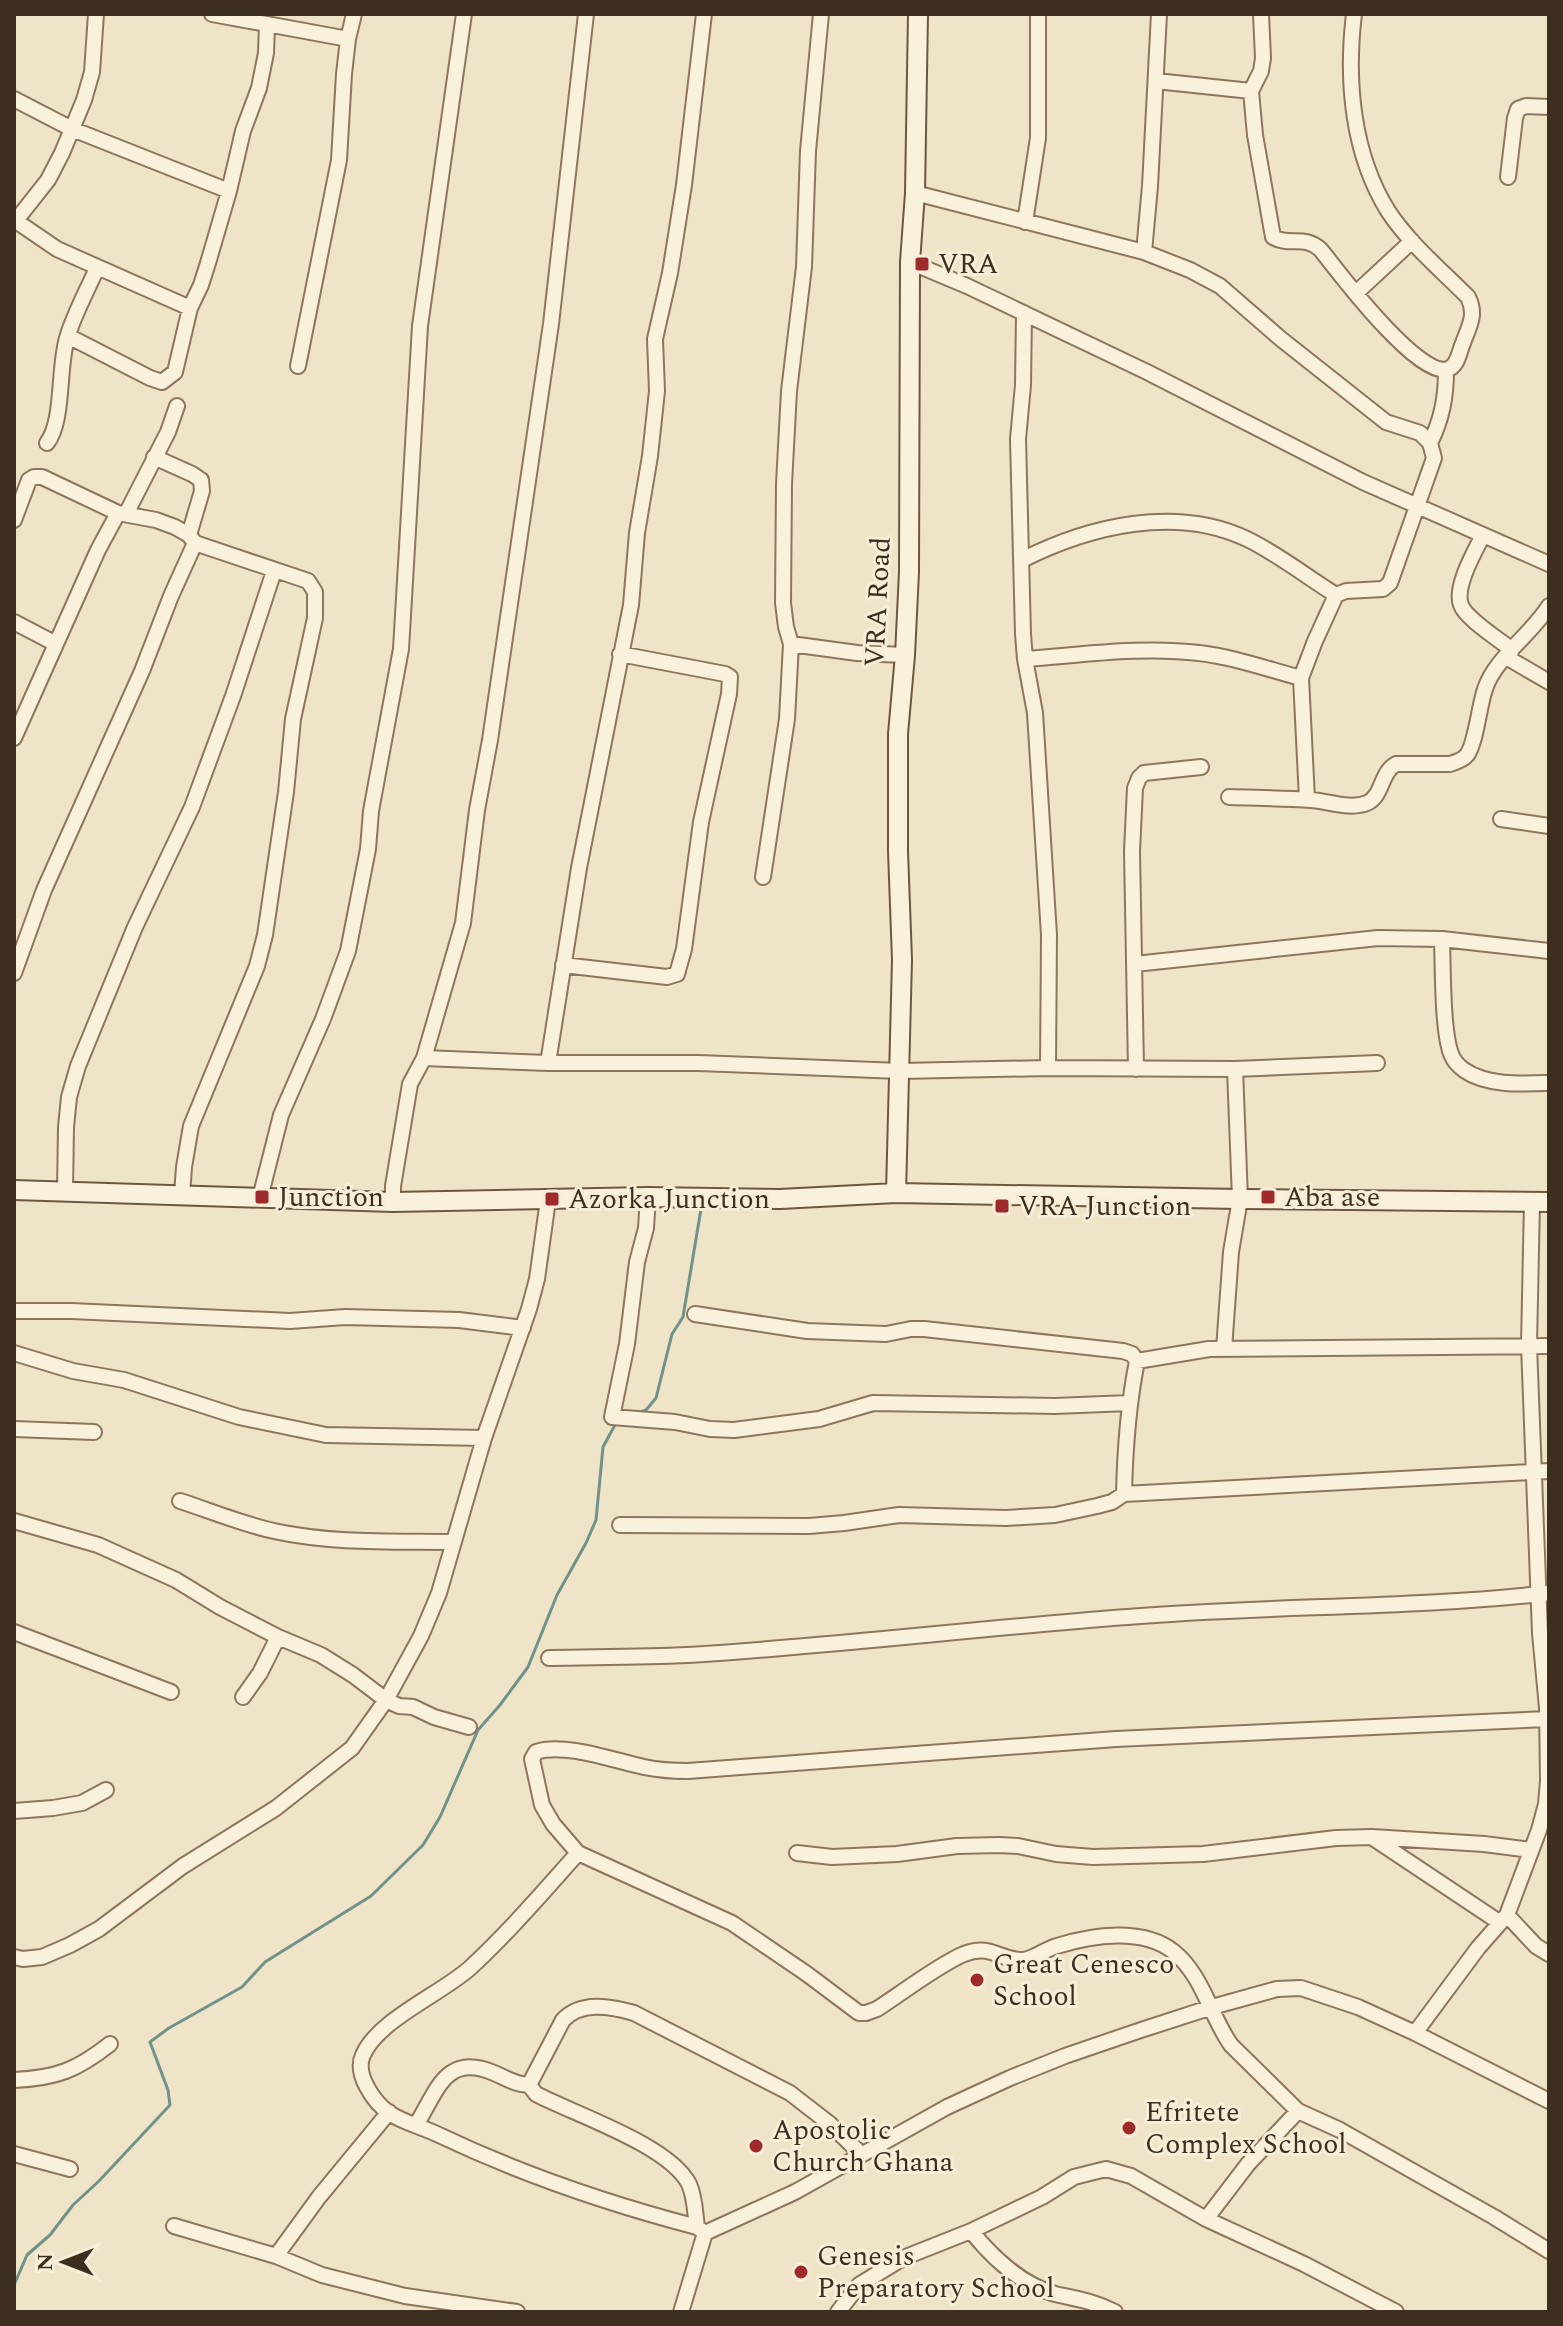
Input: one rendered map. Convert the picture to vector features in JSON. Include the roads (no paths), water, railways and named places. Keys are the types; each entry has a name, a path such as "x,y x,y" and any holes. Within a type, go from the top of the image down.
{"street":[{"path":"96,14 92,72 84,100 48,180 15,222 57,249 190,308"},
{"path":"212,14 348,39"},
{"path":"298,366 337,173 348,39 354,14"},
{"path":"260,1198 281,1115 323,1019 348,951 368,849 377,772 401,649 420,326 464,14"},
{"path":"393,1202 410,1084 424,1058 463,923 477,810 551,324 586,14"},
{"path":"548,1063 582,854 631,605 637,533 657,391 655,339 670,273 684,185 704,14"},
{"path":"763,877 787,719 791,644 783,603 785,468 789,391 804,267 808,151 821,14"},
{"name":"VRA Road","path":"896,1193 902,960 898,734 905,655 910,487 910,262 915,193 918,14"},
{"path":"1025,222 1038,138 1038,14"},
{"path":"1144,252 1159,14"},
{"path":"1261,14 1263,58 1261,71 1251,91 1255,135 1273,237 1280,241 1313,242 1378,321 1405,347 1436,369 1446,370 1455,365 1473,307 1468,297 1412,241 1388,210 1368,168 1354,121 1354,14"},
{"path":"68,336 150,378 162,382 175,372 190,308 201,285 243,131 259,88 266,53 267,25"},
{"path":"1156,81 1251,91"},
{"path":"14,99 72,129 229,191"},
{"path":"1508,177 1518,109 1526,106 1549,107"},
{"path":"915,193 1144,252 1190,270 1220,286 1386,422 1420,433 1430,443 1434,458 1390,583 1383,589 1346,591 1336,595 1301,678 1307,799"},
{"path":"1356,293 1412,241"},
{"path":"910,262 1024,313 1363,482 1549,564"},
{"path":"47,443 55,429 68,336 97,268"},
{"path":"1024,313 1023,385 1018,439 1025,659 1035,713 1049,935 1048,1068"},
{"path":"1430,443 1441,418 1446,370"},
{"path":"14,738 98,550 168,432 177,406"},
{"path":"14,973 44,890 142,671 192,539 202,491 201,480 154,457"},
{"path":"14,520 29,480 42,477 122,514 156,520 192,539 312,585 315,618 293,719 286,792 265,935 257,966 191,1126 182,1195"},
{"path":"1022,560 1057,543 1110,528 1153,522 1187,523 1217,527 1249,540 1336,595"},
{"path":"1483,535 1465,574 1460,605 1509,654 1549,682"},
{"path":"65,1192 69,1097 78,1066 135,927 197,795 274,571"},
{"path":"1229,797 1307,799 1363,805 1376,795 1389,768 1396,764 1450,764 1466,756 1490,676 1549,606"},
{"path":"14,622 56,644"},
{"path":"791,644 857,653 905,655"},
{"path":"1025,659 1129,651 1196,653 1224,657 1301,678"},
{"path":"563,965 667,977 677,974 684,949 701,822 730,677 620,654"},
{"path":"1136,1069 1132,851 1135,788 1144,773 1201,767"},
{"path":"1501,819 1549,826"},
{"path":"1135,964 1378,938 1442,939 1549,951"},
{"path":"1442,939 1444,997 1452,1056 1461,1068 1477,1077 1513,1083 1549,1083"},
{"path":"424,1058 548,1063 698,1063 900,1071 1235,1069 1377,1063"},
{"path":"1224,1349 1231,1252 1240,1199 1235,1069"},
{"path":"14,1190 393,1202 648,1197 780,1199 896,1193 1540,1202 1529,1345 1533,1472 1544,1594 1548,1781 1544,1830 1531,1850 1503,1919 1448,1986 1415,2033"},
{"path":"648,1197 646,1228 637,1262 627,1344 612,1417 734,1430 819,1419 881,1402 1055,1406 1129,1403"},
{"path":"14,1957 42,1957 99,1929 183,1866 276,1808 352,1748 386,1700 439,1593 484,1438 537,1279 548,1200"},
{"path":"14,1311 290,1321 345,1317 459,1320 523,1328"},
{"path":"695,1314 830,1333 886,1334 911,1329 1008,1337 1132,1354 1137,1361 1129,1403 1124,1494"},
{"path":"1137,1361 1224,1349 1549,1346"},
{"path":"14,1353 73,1371 124,1380 239,1417 312,1433 484,1438"},
{"path":"14,1429 94,1432"},
{"path":"620,1525 809,1526 899,1515 1006,1518 1055,1515 1112,1502 1124,1494 1549,1471"},
{"path":"180,1501 273,1531 299,1535 454,1542"},
{"path":"14,1521 98,1545 176,1580 220,1607 321,1655 386,1700 469,1727"},
{"path":"549,1658 686,1655 1236,1609 1450,1602 1544,1594"},
{"path":"14,1632 171,1692"},
{"path":"243,1697 253,1685 278,1637"},
{"path":"1547,1712 1116,1739 688,1771 645,1768 593,1754 545,1749 536,1752 532,1759 542,1805 553,1824 578,1853 732,1923 859,2013 877,2009 945,1964 979,1949 1024,1960 1053,1946 1128,1935 1152,1939 1173,1952 1199,1982 1231,2045 1298,2111 1340,2130 1549,2251"},
{"path":"14,1811 82,1803 106,1790"},
{"path":"797,1853 832,1857 999,1845 1093,1857 1203,1854 1336,1838 1372,1837 1531,1850"},
{"path":"1372,1837 1503,1919 1549,1954"},
{"path":"578,1853 485,1954 445,1987 388,2025 369,2046 360,2066 379,2104 416,2125 615,2204 701,2230 795,2192 947,2107 1010,2078 1065,2056 1212,2007 1277,1989 1301,1988 1358,2007 1549,2101"},
{"path":"529,2085 570,2012 579,2008 612,2007 634,2013 790,2093 830,2124 861,2154"},
{"path":"14,2080 62,2074 91,2059 110,2044"},
{"path":"416,2125 440,2082 452,2071 473,2067 521,2085 529,2085"},
{"path":"529,2085 536,2094 642,2144 676,2168 689,2184 701,2230 681,2312"},
{"path":"1206,2219 1248,2164 1298,2111"},
{"path":"276,2256 319,2197 389,2112"},
{"path":"14,2154 70,2169"},
{"path":"838,2312 859,2285 903,2258 971,2231 1042,2197 1074,2177 1106,2169 1131,2176 1206,2219 1304,2264 1396,2312"},
{"path":"174,2226 276,2256 322,2275 405,2296 517,2312"},
{"path":"971,2231 991,2254 1014,2273 1047,2291 1095,2302 1115,2312"}],"waterway":[{"path":"637,1413 646,1410 656,1398 672,1334 683,1317 701,1209"},
{"path":"14,2285 27,2255 50,2235 73,2205 170,2105 168,2090 150,2042 242,1987 265,1962 371,1896 423,1845 440,1817 478,1730 528,1667 557,1595 586,1543 596,1520 603,1447 616,1423"}],"place":[{"name":"VRA","path":"922,264"},
{"name":"Junction","path":"262,1197"},
{"name":"Aba ase","path":"1268,1197"},
{"name":"Azorka Junction","path":"552,1199"},
{"name":"VRA Junction","path":"1002,1206"},
{"name":"Great Cenesco School","path":"977,1980"},
{"name":"Efritete Complex School","path":"1129,2128"},
{"name":"Apostolic Church Ghana","path":"756,2146"},
{"name":"Genesis Preparatory School","path":"801,2272"}]}
